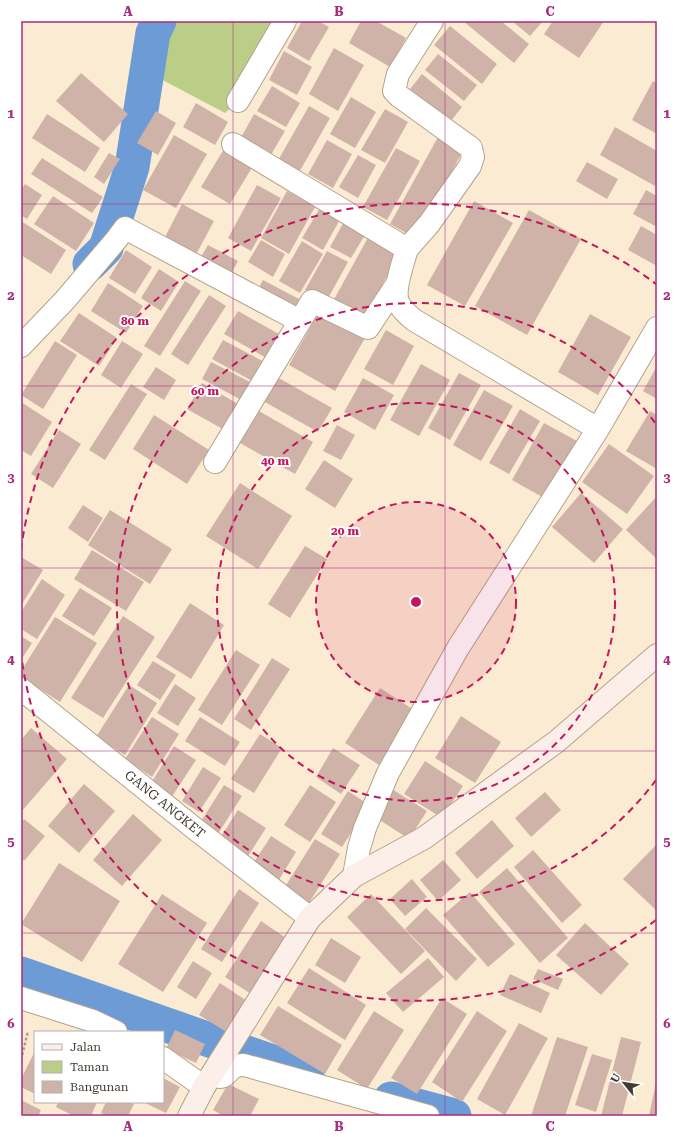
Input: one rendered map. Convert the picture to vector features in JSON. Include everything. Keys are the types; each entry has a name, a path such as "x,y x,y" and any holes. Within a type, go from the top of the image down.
{"street":[{"path":"238,101 285,21"},
{"path":"215,462 312,301 368,328 397,284 407,249 429,224 470,166 472,157 471,148 399,96 394,90 398,74 432,21"},
{"path":"233,144 407,249"},
{"path":"21,346 65,300 125,228 300,320"},
{"path":"397,284 398,303 409,316 598,429"},
{"path":"354,876 359,848 388,773 458,648 598,429 657,328"},
{"path":"189,1116 225,1053 310,918 354,876 424,838 556,742 657,655"},
{"name":"GANG ANGKET","path":"21,689 194,828 310,918"},
{"path":"21,998 93,1021 114,1031"},
{"path":"164,1059 208,1081"},
{"path":"208,1081 224,1076 235,1065 244,1065 428,1116"}],"green space":[{"path":"172,21 285,21 238,101 225,113 155,76 159,54"}],"building":[{"path":"302,21 318,21 329,27 309,61 287,48"},
{"path":"361,21 376,21 406,38 390,67 349,43"},
{"path":"463,21 501,21 529,44 514,63"},
{"path":"512,21 543,21 530,36"},
{"path":"553,21 604,21 579,58 544,34"},
{"path":"450,26 497,64 482,84 434,45"},
{"path":"334,48 364,65 338,111 309,94"},
{"path":"284,51 312,67 297,95 269,80"},
{"path":"438,54 477,85 464,101 425,70"},
{"path":"81,73 128,114 104,142 56,101"},
{"path":"422,74 462,107 450,122 410,89"},
{"path":"653,81 657,83 657,134 632,120"},
{"path":"272,86 300,103 286,127 257,111"},
{"path":"351,97 376,112 355,148 330,134"},
{"path":"196,103 228,122 215,145 183,127"},
{"path":"309,106 330,118 297,176 276,164"},
{"path":"385,109 408,122 385,163 361,150"},
{"path":"156,111 176,123 158,155 137,143"},
{"path":"47,114 100,148 85,172 32,138"},
{"path":"254,114 285,131 269,158 239,141"},
{"path":"615,127 657,151 657,182 655,186 600,155"},
{"path":"174,135 207,154 176,208 143,190"},
{"path":"438,137 463,151 415,238 390,224"},
{"path":"327,140 352,154 333,188 308,174"},
{"path":"227,144 256,161 230,204 201,187"},
{"path":"396,148 420,161 387,220 363,207"},
{"path":"109,153 120,159 104,184 94,177"},
{"path":"358,155 376,165 358,198 339,187"},
{"path":"42,158 103,197 92,213 31,174"},
{"path":"587,162 618,179 607,199 576,181"},
{"path":"25,184 42,195 27,219 21,215 21,190"},
{"path":"257,185 281,198 251,251 228,238"},
{"path":"646,190 657,196 657,227 633,214"},
{"path":"287,191 315,207 289,254 261,238"},
{"path":"53,196 94,223 76,251 34,224"},
{"path":"474,201 513,223 465,306 427,285"},
{"path":"323,203 343,214 323,250 302,238"},
{"path":"182,204 214,221 193,260 162,243"},
{"path":"529,210 581,239 527,335 475,306"},
{"path":"346,218 368,230 351,258 330,247"},
{"path":"21,221 66,250 51,274 21,255"},
{"path":"641,226 657,235 657,266 628,250"},
{"path":"370,234 401,250 364,319 332,303"},
{"path":"261,240 285,254 273,277 248,262"},
{"path":"302,241 323,254 300,293 279,281"},
{"path":"208,245 238,261 229,278 198,262"},
{"path":"126,250 152,267 135,294 109,278"},
{"path":"327,251 348,262 326,302 305,290"},
{"path":"159,269 179,282 161,311 141,298"},
{"path":"263,280 301,300 294,313 256,293"},
{"path":"185,281 201,291 160,356 144,346"},
{"path":"108,283 143,306 126,333 91,311"},
{"path":"209,295 226,306 188,365 171,354"},
{"path":"238,311 286,338 272,361 224,334"},
{"path":"319,312 365,338 335,391 289,365"},
{"path":"79,313 117,338 99,366 60,341"},
{"path":"590,314 631,337 598,395 558,372"},
{"path":"386,330 414,346 393,385 364,369"},
{"path":"223,340 268,364 258,384 212,359"},
{"path":"55,341 77,355 43,409 21,395"},
{"path":"122,341 143,354 121,388 101,375"},
{"path":"211,362 256,385 247,403 202,379"},
{"path":"421,364 450,380 419,436 390,420"},
{"path":"657,366 657,399 643,391"},
{"path":"156,367 176,380 164,400 143,387"},
{"path":"459,373 481,385 450,440 428,428"},
{"path":"277,377 332,408 318,432 263,401"},
{"path":"363,378 394,395 375,430 344,412"},
{"path":"202,383 243,407 228,432 187,409"},
{"path":"131,384 147,394 105,460 89,450"},
{"path":"484,390 513,406 481,461 453,445"},
{"path":"21,402 52,422 31,456 21,450"},
{"path":"520,409 540,421 509,474 489,463"},
{"path":"259,411 313,442 295,474 240,443"},
{"path":"650,411 657,415 657,469 626,451"},
{"path":"154,415 209,450 187,484 133,449"},
{"path":"544,423 577,441 544,498 512,480"},
{"path":"337,425 355,435 341,460 323,451"},
{"path":"59,430 81,444 53,488 31,474"},
{"path":"609,444 654,476 627,514 582,482"},
{"path":"324,460 353,479 335,508 305,489"},
{"path":"240,483 292,516 258,569 206,536"},
{"path":"581,493 623,529 594,563 552,527"},
{"path":"657,496 657,559 626,530"},
{"path":"83,505 103,518 88,542 68,528"},
{"path":"110,510 172,549 150,584 88,545"},
{"path":"305,546 327,559 290,618 268,604"},
{"path":"92,550 144,582 126,611 74,579"},
{"path":"21,557 43,570 22,604 21,603"},
{"path":"42,579 65,595 37,639 21,629 21,612"},
{"path":"80,588 112,608 94,636 62,616"},
{"path":"190,603 224,625 191,679 156,657"},
{"path":"123,616 155,637 103,718 71,698"},
{"path":"55,617 97,643 60,702 21,677 21,671"},
{"path":"21,636 32,643 21,660"},
{"path":"236,650 260,665 222,725 198,710"},
{"path":"272,658 290,669 251,730 234,719"},
{"path":"153,661 176,675 160,700 137,685"},
{"path":"175,684 196,698 178,726 157,713"},
{"path":"129,685 157,703 125,755 96,737"},
{"path":"380,688 414,710 379,765 345,743"},
{"path":"461,716 501,742 475,783 435,758"},
{"path":"152,717 179,734 152,777 125,759"},
{"path":"200,717 240,742 225,766 185,741"},
{"path":"31,728 67,759 21,812 21,740"},
{"path":"260,734 282,748 254,793 231,779"},
{"path":"174,746 196,760 169,801 148,788"},
{"path":"333,748 360,765 341,794 316,777"},
{"path":"425,761 463,786 442,818 404,794"},
{"path":"203,767 221,778 199,812 182,801"},
{"path":"84,784 115,811 79,853 48,826"},
{"path":"224,785 242,796 216,837 198,826"},
{"path":"310,785 336,802 310,842 284,825"},
{"path":"392,789 427,811 409,839 375,817"},
{"path":"348,791 369,805 342,847 321,834"},
{"path":"545,792 561,810 531,837 515,818"},
{"path":"238,810 266,828 245,861 217,843"},
{"path":"133,814 162,840 122,886 93,860"},
{"path":"24,819 45,836 24,861 21,858 21,823"},
{"path":"492,820 514,846 477,879 455,853"},
{"path":"271,836 296,852 277,883 251,867"},
{"path":"315,839 340,854 307,906 283,890"},
{"path":"657,844 657,911 623,879"},
{"path":"533,850 582,905 562,923 514,867"},
{"path":"443,860 461,880 438,901 420,880"},
{"path":"59,863 120,901 82,962 21,924"},
{"path":"507,868 568,938 540,963 479,892"},
{"path":"412,879 427,897 405,916 390,899"},
{"path":"239,889 259,903 222,962 201,949"},
{"path":"470,892 515,944 488,967 443,915"},
{"path":"162,894 207,923 163,992 118,964"},
{"path":"371,894 425,951 401,974 347,917"},
{"path":"426,908 477,959 456,981 405,929"},
{"path":"261,921 286,938 251,994 225,977"},
{"path":"585,923 629,964 601,995 556,955"},
{"path":"331,938 361,957 345,983 315,965"},
{"path":"428,958 444,977 403,1012 386,993"},
{"path":"193,961 212,973 196,999 177,987"},
{"path":"309,968 366,1005 345,1040 287,1003"},
{"path":"538,969 563,979 558,990 533,979"},
{"path":"510,974 550,993 541,1013 500,995"},
{"path":"220,983 247,1001 228,1033 199,1015"},
{"path":"442,998 467,1014 417,1094 391,1078"},
{"path":"278,1006 342,1045 325,1074 260,1035"},
{"path":"374,1011 404,1030 367,1089 337,1070"},
{"path":"477,1011 507,1031 462,1102 432,1082"},
{"path":"519,1023 548,1038 505,1115 477,1099"},
{"path":"175,1030 205,1044 196,1063 166,1049"},
{"path":"557,1037 588,1047 565,1116 531,1116"},
{"path":"621,1037 641,1042 622,1116 601,1116"},
{"path":"34,1053 34,1094 21,1087 21,1079"},
{"path":"592,1054 612,1060 596,1112 575,1105"},
{"path":"164,1079 180,1087 166,1113 145,1103 164,1103"},
{"path":"656,1082 657,1116 649,1116"},
{"path":"228,1084 259,1099 250,1116 224,1116 213,1110"},
{"path":"21,1100 41,1110 38,1116 21,1116"},
{"path":"58,1103 97,1103 91,1116 74,1116 56,1107"},
{"path":"106,1103 134,1104 128,1116 107,1116 101,1113"}],"waterway":[{"path":"90,264 106,248 132,167 153,33 159,21"},
{"path":"21,974 307,1074"},
{"path":"391,1099 454,1116"}]}
